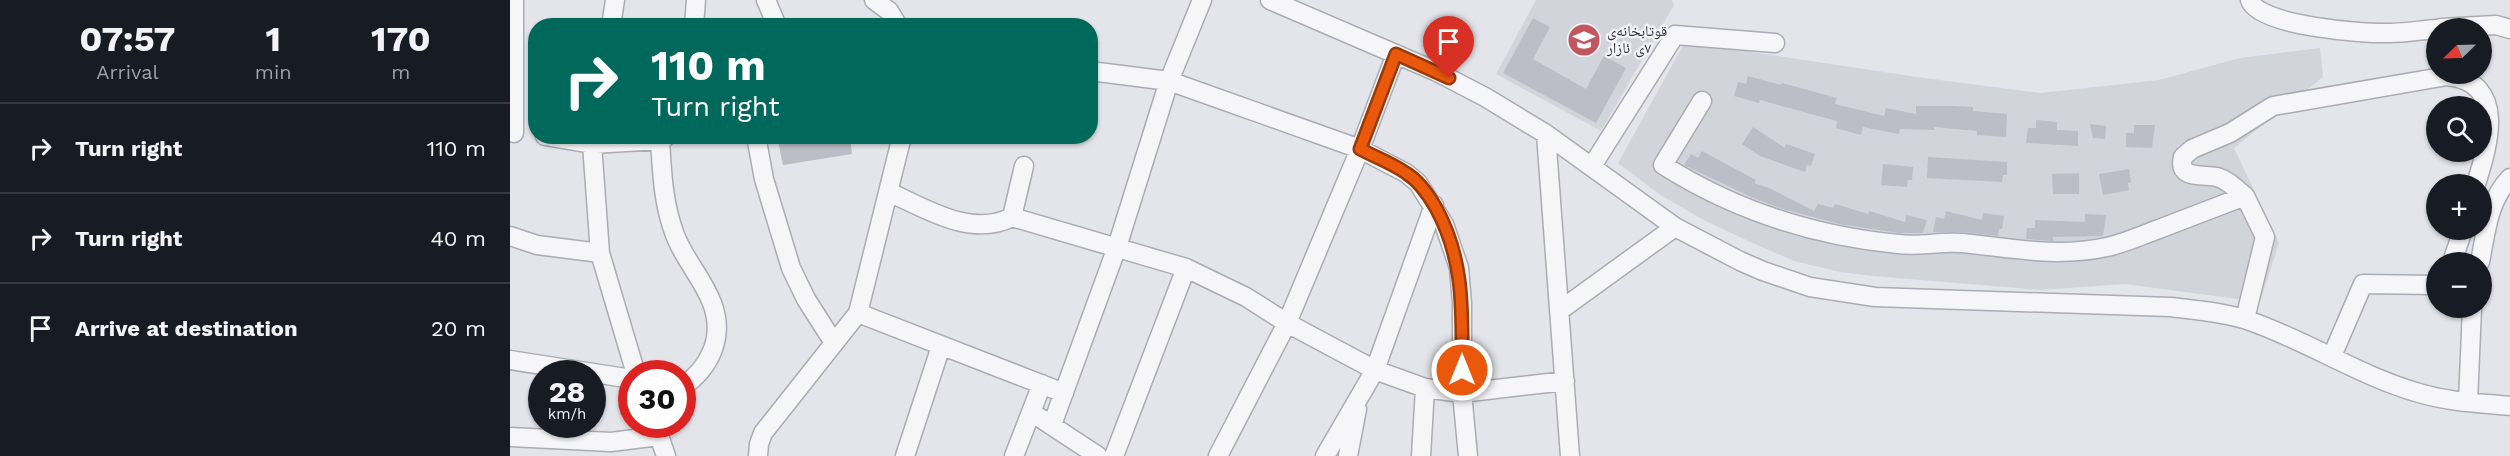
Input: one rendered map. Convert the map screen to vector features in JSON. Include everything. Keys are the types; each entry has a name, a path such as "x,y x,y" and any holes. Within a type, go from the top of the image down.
{"street":[{"path":"514,0 512,133 528,134"},
{"path":"612,18 615,0"},
{"path":"695,18 696,0"},
{"path":"766,0 774,18"},
{"path":"874,0 893,18"},
{"path":"1052,425 1117,247 1169,81 1202,0"},
{"path":"1270,0 1462,85 1546,134 1675,227 1762,271 1827,291 1886,298 2170,307 2245,319 2419,393 2468,402 2510,406"},
{"path":"2250,0 2252,6 2261,13 2323,28 2390,33 2426,30"},
{"path":"2492,25 2510,29"},
{"path":"1592,166 1675,35 1775,43"},
{"path":"1218,456 1287,323 1360,149 1396,54"},
{"path":"1098,72 1169,81 1360,149 1406,173 1426,192 1452,244 1459,268 1462,303 1462,393 1468,456"},
{"path":"2245,319 2265,237 2245,196 2230,182 2217,177 2191,175 2182,168 2183,157 2192,149 2230,133 2273,106 2447,76 2462,79 2476,89 2489,110 2490,129 2479,174"},
{"path":"1702,101 1663,165 1709,193 1743,208 1791,223 1861,240 1916,245 1959,243 2034,252 2082,250 2121,243 2245,196"},
{"path":"1546,134 1570,456"},
{"path":"584,144 600,254 632,360"},
{"path":"664,144 663,190 668,214 685,257 712,304 716,324 716,341 710,358 696,376"},
{"path":"757,144 764,179 791,268 806,299 834,343"},
{"path":"758,456 763,433 858,313 900,144"},
{"path":"1012,217 1024,166"},
{"path":"2482,252 2493,204 2498,192 2510,178"},
{"path":"889,192 943,217 992,226 1012,217 1186,268 1246,297 1287,323 1375,370 1425,388 1462,393 1565,381"},
{"path":"1325,456 1375,370 1434,205"},
{"path":"1559,311 1675,227"},
{"path":"510,236 537,245 600,254"},
{"path":"1114,456 1186,268"},
{"path":"2332,356 2363,284 2426,285"},
{"path":"858,313 1064,393"},
{"path":"2468,402 2472,318"},
{"path":"905,456 941,346"},
{"path":"510,360 618,377"},
{"path":"1014,456 1042,384"},
{"path":"1421,456 1425,388"},
{"path":"1348,456 1360,396"},
{"path":"1031,412 1098,456"},
{"path":"510,437 611,442 626,438"},
{"path":"660,438 666,456"}],"shaded area":[{"name":"قوتابخانەی ٧ی ئازار","path":"1536,0 1672,0 1674,5 1601,131 1496,74"},
{"path":"1685,42 2040,93 2159,80 2240,58 2320,48 2323,77 2234,148 2279,243 2260,302 2125,284 2040,290 1873,276 1840,272 1794,261 1700,218 1659,194 1618,163"}],"building":[{"path":"1533,18 1550,27 1533,59 1586,89 1604,56 1626,68 1596,123 1503,73"},
{"path":"1748,76 1837,98 1835,104 1884,116 1886,108 1916,114 1916,106 1973,107 1973,111 2007,114 2006,137 1977,135 1977,131 1934,127 1934,130 1900,129 1899,134 1863,127 1861,135 1836,128 1837,121 1760,100 1759,103 1734,96 1738,82 1746,84"},
{"path":"2036,120 2057,122 2057,130 2078,131 2078,146 2026,143 2028,128 2036,128"},
{"path":"2090,124 2106,126 2105,139 2093,138"},
{"path":"2134,125 2155,125 2152,148 2126,147 2126,133 2134,133"},
{"path":"1753,127 1785,148 1786,144 1815,154 1811,166 1807,165 1805,172 1760,156 1742,144"},
{"path":"779,144 851,144 852,154 783,165"},
{"path":"1702,151 1756,180 1754,183 1769,188 1814,211 1818,204 1833,208 1835,204 1905,222 1906,215 1927,220 1923,233 1899,233 1839,224 1780,208 1751,197 1684,165 1691,154 1698,158"},
{"path":"1928,157 2007,162 2007,175 2003,175 2002,182 1927,178"},
{"path":"1883,164 1913,167 1912,180 1908,180 1907,187 1881,185"},
{"path":"2129,169 2131,182 2128,183 2129,190 2103,195 2099,174"},
{"path":"2079,173 2079,194 2053,194 2052,174"},
{"path":"1946,211 1982,220 1983,213 2004,216 2002,229 1999,229 1998,236 1963,232 1933,232 1936,217 1944,219"},
{"path":"2085,214 2106,215 2103,236 2053,237 2053,241 2026,239 2027,228 2035,228 2035,220 2085,222"}],"place":[{"name":"قوتابخانەی ٧ی ئازار","path":"1584,40"}],"route":[{"path":"1449,78 1396,54 1360,149 1406,173 1418,183 1426,192 1444,224 1459,268 1462,303 1462,370"}]}
